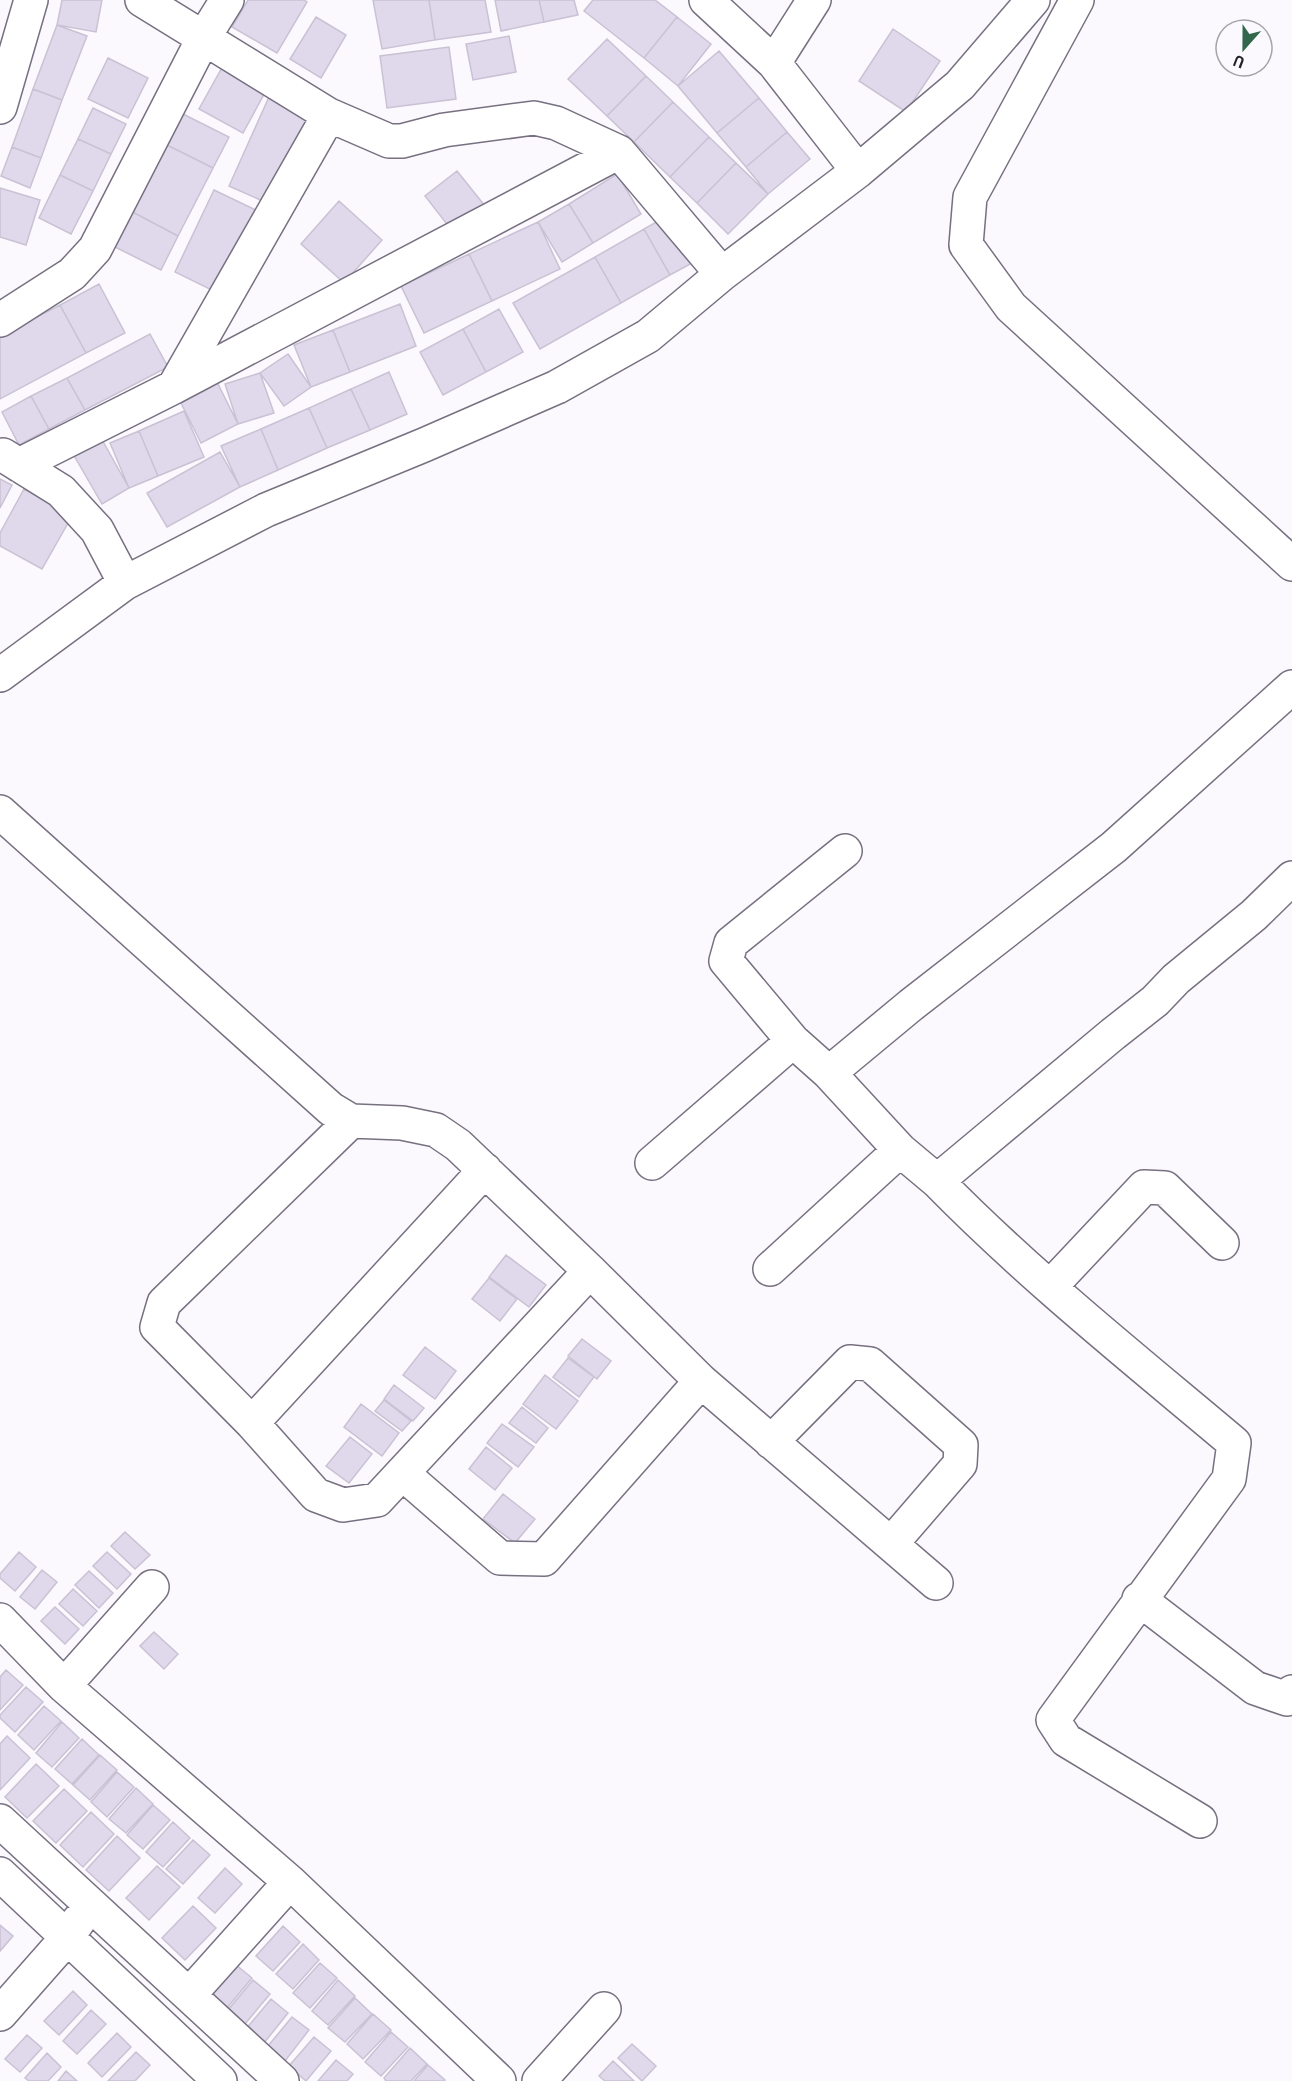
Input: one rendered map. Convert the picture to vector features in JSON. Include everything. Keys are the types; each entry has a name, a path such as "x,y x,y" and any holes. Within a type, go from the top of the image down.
{"street":[{"path":"0,107 31,0"},
{"path":"142,0 329,115 389,141 402,141 444,130 534,118 556,123 619,152 722,274"},
{"path":"0,320 72,274 95,249 204,38 227,0"},
{"path":"706,0 774,63 858,171"},
{"path":"774,63 814,0"},
{"path":"7,660 125,583 267,510 557,387 648,336 722,274 858,171 960,85 1033,0"},
{"path":"1077,0 970,197 966,245 1011,307 1292,564"},
{"path":"174,387 329,115"},
{"path":"9,459 174,387 619,152"},
{"path":"9,459 61,491 97,530 125,583"},
{"path":"829,1073 911,1005 1114,847 1292,687"},
{"path":"0,812 331,1109 351,1121 402,1123 436,1130 458,1145 701,1381 936,1583"},
{"path":"845,851 731,943 726,961 793,1041 829,1073 900,1150 1050,1287 1234,1443 1229,1479 1139,1599 1053,1720 1066,1740 1200,1821"},
{"path":"936,1181 1155,1001 1176,979 1254,915 1292,878"},
{"path":"652,1163 793,1041"},
{"path":"351,1121 164,1303 157,1327 252,1423 316,1495 343,1505 377,1500 590,1271"},
{"path":"770,1269 900,1150"},
{"path":"252,1423 485,1170"},
{"path":"1050,1287 1144,1187 1165,1188 1222,1243"},
{"path":"771,1442 850,1362 870,1364 961,1445 960,1464 891,1544"},
{"path":"402,1473 500,1558 544,1559 701,1381"},
{"path":"64,1686 152,1587"},
{"path":"1139,1599 1256,1688 1287,1699 1292,1692"},
{"path":"0,1620 64,1686 290,1882 499,2081"},
{"path":"0,1821 282,2081"},
{"path":"0,1874 220,2081"},
{"path":"189,1995 290,1882"},
{"path":"0,2014 67,1938 90,1904"},
{"path":"539,2081 604,2009"}],"building":[{"path":"62,0 102,0 96,32 57,25"},
{"path":"248,0 304,0 307,2 277,53 232,27"},
{"path":"373,0 429,0 435,40 382,49"},
{"path":"429,0 485,0 491,32 435,40"},
{"path":"495,0 539,0 544,22 501,31"},
{"path":"539,0 574,0 578,15 544,22"},
{"path":"593,0 655,0 677,17 644,58 584,11"},
{"path":"316,17 346,35 321,78 290,59"},
{"path":"677,17 711,44 678,86 644,58"},
{"path":"57,25 87,36 62,100 33,89"},
{"path":"893,29 940,61 906,112 859,81"},
{"path":"509,36 516,72 473,80 466,44"},
{"path":"607,39 646,76 607,116 568,79"},
{"path":"449,47 456,99 387,108 380,56"},
{"path":"719,51 759,98 717,133 678,86"},
{"path":"108,58 148,78 128,118 88,99"},
{"path":"224,64 268,87 243,133 199,109"},
{"path":"646,76 673,102 634,142 607,116"},
{"path":"33,89 62,100 41,158 12,147"},
{"path":"269,97 314,117 274,206 229,186"},
{"path":"759,98 787,132 746,167 717,133"},
{"path":"673,102 709,137 670,177 634,142"},
{"path":"93,108 126,124 111,154 78,139"},
{"path":"177,111 229,137 213,168 161,142"},
{"path":"787,132 810,159 768,194 746,167"},
{"path":"709,137 736,163 697,203 670,177"},
{"path":"78,139 111,154 93,191 60,175"},
{"path":"161,142 213,168 178,236 127,209"},
{"path":"12,147 41,158 30,188 1,176"},
{"path":"736,163 768,194 728,234 697,203"},
{"path":"457,171 485,206 453,232 425,196"},
{"path":"617,174 641,214 593,243 569,204"},
{"path":"60,175 93,191 71,234 39,218"},
{"path":"0,188 40,200 26,245 0,237"},
{"path":"214,190 262,213 222,295 175,272"},
{"path":"339,201 382,240 344,283 301,244"},
{"path":"569,204 593,243 562,262 538,222"},
{"path":"127,209 178,236 161,270 109,244"},
{"path":"667,216 694,262 670,275 644,229"},
{"path":"538,222 560,269 492,301 469,254"},
{"path":"644,229 670,275 621,303 595,257"},
{"path":"469,254 492,301 424,333 401,286"},
{"path":"595,257 621,303 540,349 513,303"},
{"path":"99,284 125,333 86,353 60,305"},
{"path":"400,304 416,346 350,372 333,330"},
{"path":"60,305 86,353 0,399 0,336"},
{"path":"499,309 523,352 486,372 463,329"},
{"path":"463,329 486,372 443,395 420,352"},
{"path":"333,330 350,372 311,387 294,345"},
{"path":"150,334 168,367 85,410 67,378"},
{"path":"288,354 311,387 284,406 260,373"},
{"path":"389,372 407,414 370,430 351,389"},
{"path":"260,373 274,413 238,424 225,384"},
{"path":"67,378 85,410 49,429 31,396"},
{"path":"216,380 238,424 201,443 179,399"},
{"path":"351,389 370,430 327,448 309,408"},
{"path":"31,396 49,429 19,445 2,412"},
{"path":"309,408 327,448 278,470 261,429"},
{"path":"184,411 204,457 158,476 139,431"},
{"path":"261,429 278,470 240,487 221,446"},
{"path":"139,431 158,476 129,488 110,443"},
{"path":"100,436 129,488 102,504 72,452"},
{"path":"220,452 240,487 167,527 147,493"},
{"path":"0,479 12,485 0,508"},
{"path":"24,489 72,516 42,569 0,546 0,533"},
{"path":"506,1255 546,1285 529,1307 489,1277"},
{"path":"489,1278 517,1299 500,1321 472,1299"},
{"path":"582,1339 611,1361 597,1379 568,1356"},
{"path":"425,1347 456,1371 435,1399 403,1375"},
{"path":"568,1358 594,1377 579,1397 553,1377"},
{"path":"545,1375 578,1401 556,1429 523,1404"},
{"path":"394,1385 424,1408 413,1421 384,1399"},
{"path":"384,1400 411,1421 402,1431 375,1411"},
{"path":"361,1404 399,1433 382,1456 344,1427"},
{"path":"522,1407 548,1428 536,1443 509,1423"},
{"path":"502,1424 534,1447 518,1467 487,1443"},
{"path":"350,1437 372,1454 349,1483 326,1466"},
{"path":"486,1447 512,1468 495,1490 469,1469"},
{"path":"503,1494 535,1519 515,1543 483,1519"},
{"path":"125,1532 150,1555 135,1569 111,1546"},
{"path":"19,1552 36,1567 15,1591 0,1578 0,1574"},
{"path":"107,1552 131,1574 117,1589 93,1566"},
{"path":"42,1570 57,1582 35,1609 20,1597"},
{"path":"89,1571 113,1593 99,1608 75,1585"},
{"path":"73,1589 97,1611 83,1626 59,1604"},
{"path":"55,1607 79,1629 65,1644 41,1621"},
{"path":"154,1632 178,1654 164,1669 140,1646"},
{"path":"6,1670 23,1685 0,1710 0,1677"},
{"path":"26,1687 43,1702 15,1732 0,1718 0,1715"},
{"path":"44,1706 61,1721 34,1750 18,1735"},
{"path":"62,1722 79,1738 52,1767 36,1753"},
{"path":"7,1736 30,1758 0,1790 0,1744"},
{"path":"82,1739 99,1755 72,1784 55,1769"},
{"path":"100,1755 117,1770 90,1800 73,1785"},
{"path":"36,1764 59,1786 27,1818 5,1797"},
{"path":"117,1772 134,1787 107,1817 91,1802"},
{"path":"136,1788 153,1804 126,1833 109,1819"},
{"path":"64,1789 87,1811 56,1843 33,1821"},
{"path":"153,1805 170,1820 143,1849 127,1835"},
{"path":"91,1812 114,1834 83,1867 60,1845"},
{"path":"173,1822 190,1838 163,1867 146,1852"},
{"path":"117,1836 140,1858 109,1891 86,1870"},
{"path":"193,1840 210,1855 183,1884 166,1869"},
{"path":"157,1866 180,1887 149,1920 126,1898"},
{"path":"225,1868 242,1884 215,1913 198,1898"},
{"path":"193,1906 216,1928 185,1960 162,1938"},
{"path":"0,1925 13,1936 0,1951"},
{"path":"283,1926 300,1942 273,1971 256,1956"},
{"path":"303,1944 319,1960 293,1989 276,1974"},
{"path":"320,1963 337,1978 310,2008 293,1993"},
{"path":"235,1964 252,1978 227,2008 210,1994"},
{"path":"253,1980 270,1994 245,2024 228,2010"},
{"path":"338,1980 355,1996 328,2025 312,2011"},
{"path":"73,1991 87,2005 59,2035 44,2021"},
{"path":"355,1998 372,2014 345,2042 328,2028"},
{"path":"271,1999 288,2013 264,2043 246,2029"},
{"path":"91,2010 106,2024 77,2054 63,2041"},
{"path":"373,2014 391,2030 363,2059 347,2044"},
{"path":"292,2017 309,2030 285,2061 268,2046"},
{"path":"391,2032 408,2047 381,2076 365,2062"},
{"path":"117,2033 131,2047 102,2077 88,2063"},
{"path":"27,2035 42,2048 20,2072 5,2059"},
{"path":"314,2037 331,2051 306,2081 289,2066"},
{"path":"632,2044 656,2066 642,2081 618,2058"},
{"path":"410,2048 427,2064 411,2081 386,2081 384,2078"},
{"path":"136,2052 150,2065 135,2081 108,2081"},
{"path":"47,2053 61,2067 48,2081 29,2081 25,2078"},
{"path":"336,2060 353,2074 347,2081 318,2081"},
{"path":"613,2061 634,2081 605,2081 599,2076"},
{"path":"428,2065 445,2080 414,2081"},
{"path":"66,2071 77,2081 58,2081"}]}
